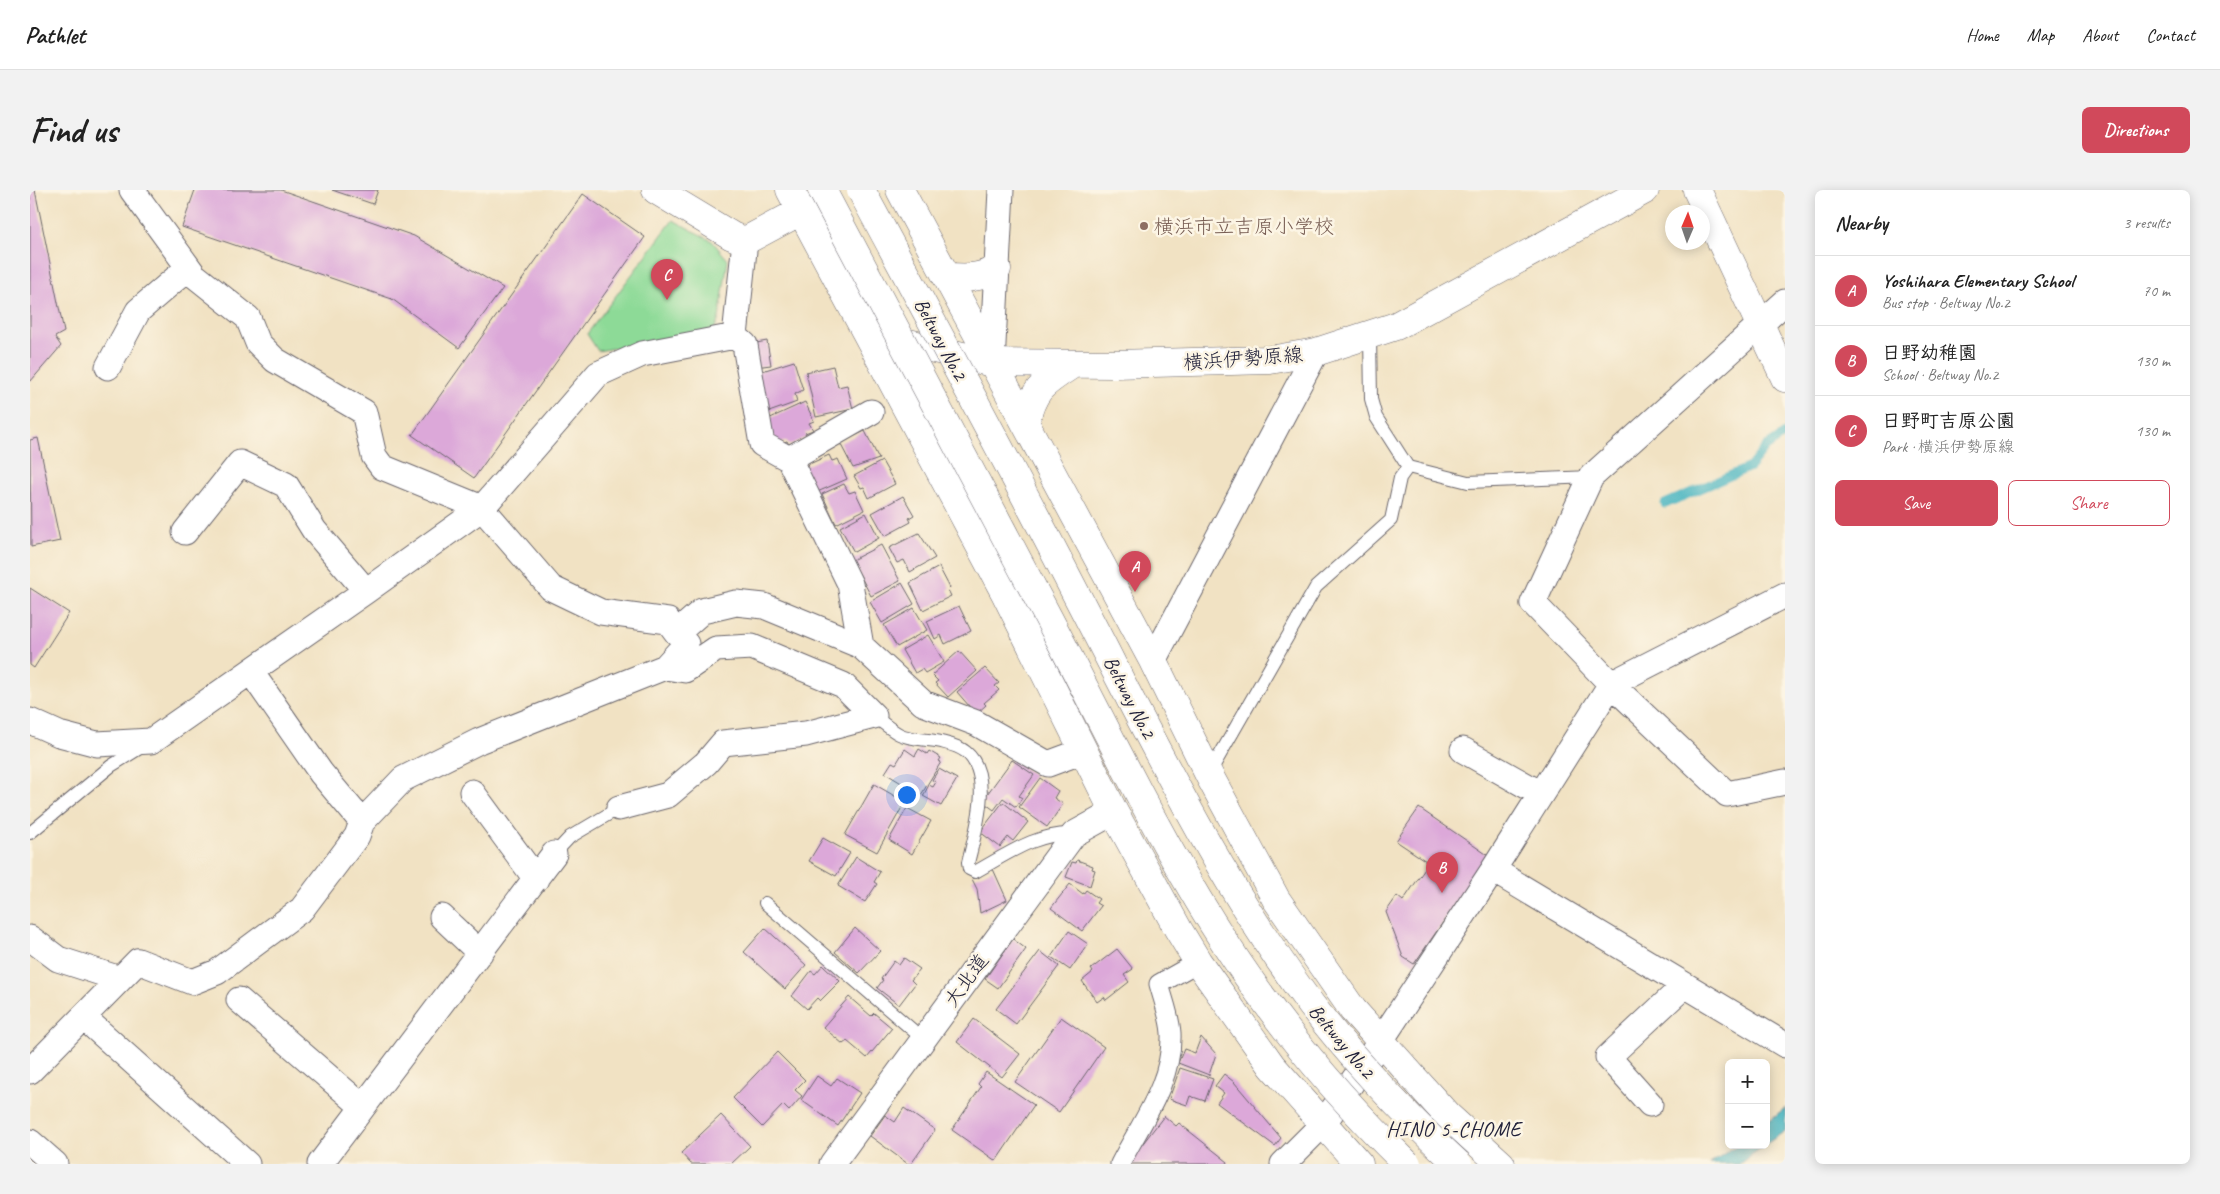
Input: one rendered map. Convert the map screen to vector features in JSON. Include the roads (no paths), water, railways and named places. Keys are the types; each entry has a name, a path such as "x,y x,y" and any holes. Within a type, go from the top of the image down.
{"main road":[{"path":"656,190 732,236 745,241 795,201 1006,595 1083,751 1155,890 1198,962 1272,1066 1359,1164"},
{"name":"Beltway No.2","path":"822,190 980,486 1122,760 1213,924 1288,1032 1362,1119 1407,1164"},
{"name":"Beltway No.2","path":"862,190 1188,810 1237,894 1307,1000 1346,1048 1398,1105 1458,1164"},
{"path":"900,190 1153,661 1209,774 1276,899 1353,1010 1380,1042 1447,1115 1500,1164"},
{"name":"横浜伊勢原線","path":"866,333 992,363 1073,364 1270,360 1316,352 1396,326 1645,190"},
{"path":"1697,190 1785,378"},
{"path":"946,276 965,279 982,276 997,269"},
{"path":"1024,423 1033,396 1042,384 1073,364"}],"street":[{"path":"132,190 188,268 194,275 248,318 258,343 275,360 364,412 374,456 382,467 482,508 551,588 601,612 668,621 682,638"},
{"path":"992,363 1001,190"},
{"path":"735,336 745,241"},
{"path":"108,367 138,312 188,268"},
{"path":"1785,302 1759,323 1591,476 1533,603 1611,684 1727,794 1785,782"},
{"path":"735,336 744,345 762,444 789,459 850,584 861,646"},
{"path":"30,721 59,734 97,744 151,741 482,508 598,374 642,354 735,336"},
{"path":"1153,661 1316,352"},
{"path":"789,459 871,412"},
{"path":"185,532 240,463 286,485 314,530 366,591"},
{"path":"1283,1164 1323,1124 1380,1042 1493,870 1611,684 1785,595"},
{"path":"665,667 682,638 702,611 736,603 764,606 861,646 923,703 976,723 1048,764 1083,751"},
{"path":"30,1071 138,961 192,982 217,972 302,909 357,836 362,822 403,778 457,759 665,667 685,670 716,649 752,646 843,685 874,716"},
{"path":"251,672 320,773 362,822"},
{"path":"619,808 668,795 706,763 724,743 806,734 874,716"},
{"path":"1463,750 1541,794"},
{"path":"472,792 536,879"},
{"name":"大北道","path":"832,1164 1074,834 1114,812"},
{"path":"320,1164 554,854"},
{"path":"1493,870 1785,1045"},
{"path":"442,917 480,953"},
{"path":"30,938 58,959 120,979"},
{"path":"1120,1164 1161,1089 1168,1064 1171,1032 1159,984 1198,962"},
{"path":"1650,1104 1608,1057 1685,985"},
{"path":"239,1000 363,1107"},
{"path":"83,1017 247,1164"},
{"path":"30,1142 54,1164"}],"lane":[{"path":"1370,335 1371,399 1376,417 1408,467 1468,482 1591,476"},
{"path":"1209,774 1316,587 1391,520 1400,478 1408,467"},
{"path":"874,716 900,735 940,742 960,748 971,758 981,783 981,791 980,808 968,862 969,869 975,872 1039,839 1061,833 1074,834"},
{"path":"30,833 111,766 151,741"},
{"path":"554,854 570,837 619,808"},
{"path":"765,903 923,1039"}],"water":[{"path":"1785,1108 1785,1131 1770,1141 1770,1120"},
{"path":"1731,1149 1760,1149 1739,1164 1709,1164"}],"waterway":[{"path":"1665,504 1750,467 1766,447 1785,434"}],"place":[{"name":"横浜市立吉原小学校","path":"1144,226"},
{"name":"日野町吉原公園","path":"667,300"},
{"name":"Yoshihara Elementary School","path":"1135,592"},
{"name":"日野幼稚園","path":"1442,893"}],"district":[{"name":"HINO 5-CHOME","path":"1454,1129"}]}
